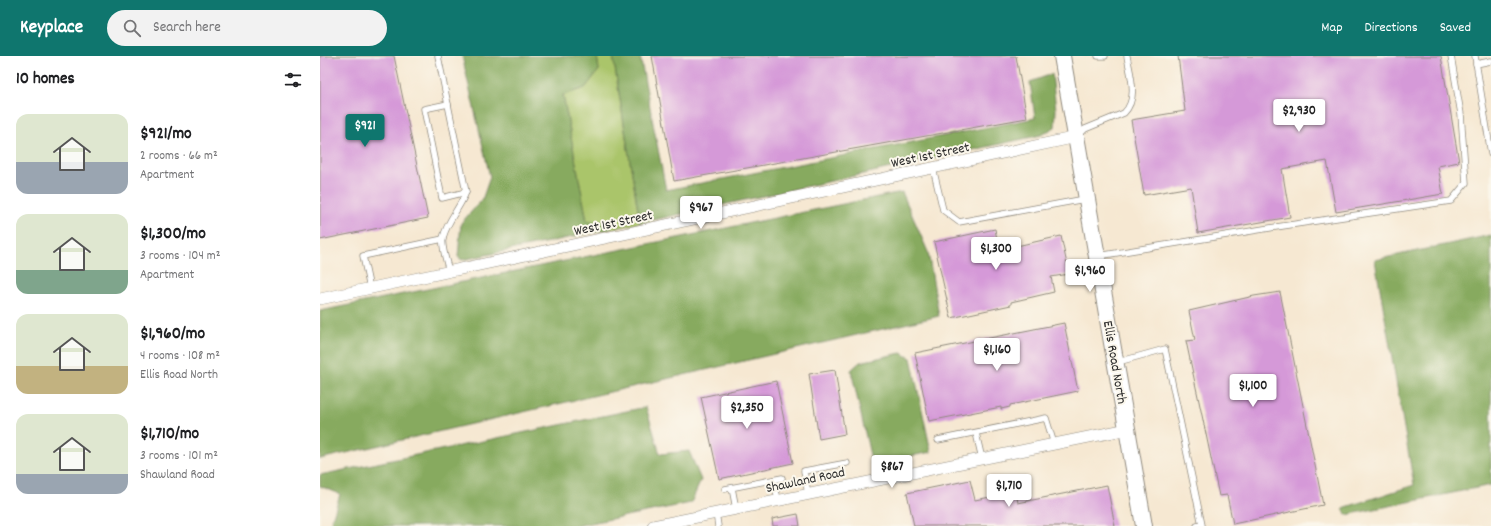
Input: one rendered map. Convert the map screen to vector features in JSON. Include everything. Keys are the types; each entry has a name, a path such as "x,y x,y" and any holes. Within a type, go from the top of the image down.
{"street":[{"name":"Ellis Road North","path":"1062,56 1144,526"},
{"name":"West 1st Street","path":"320,299 1077,137"},
{"name":"Shawland Road","path":"653,526 1128,429"}],"lane":[{"path":"438,56 466,192 461,204 453,213 443,239 449,272"},
{"path":"1098,56 1105,56"},
{"path":"1077,137 1085,129 1124,113 1129,108 1132,95 1127,56"},
{"path":"1098,256 1276,226 1451,201 1466,183 1461,114 1451,56"},
{"path":"1475,56 1491,154"},
{"path":"1476,64 1491,61"},
{"path":"448,104 424,109 442,198 466,192"},
{"path":"1485,115 1491,114"},
{"path":"933,168 943,210 959,222 1087,198"},
{"path":"370,289 363,256 443,239"},
{"path":"1116,363 1165,349 1202,525 1197,526"},
{"path":"938,440 1046,418 1054,444"},
{"path":"976,433 982,459"},
{"path":"808,494 804,471 847,463"},
{"path":"725,489 782,478"},
{"path":"774,480 778,500"},
{"path":"732,488 736,509"},
{"path":"716,513 718,526"}],"green space":[{"path":"462,56 597,56 599,70 585,88 563,95 587,221 610,222 611,229 462,260 458,257 461,223 482,200 490,177"},
{"path":"597,56 613,56 640,223 611,229 610,222 587,221 563,95 585,88 599,70"},
{"path":"613,56 640,56 666,190 1035,118 1030,82 1052,74 1056,110 1055,127 1041,135 640,223"},
{"path":"902,192 928,252 939,316 320,459 320,311"},
{"path":"1491,235 1491,485 1346,515 1343,508 1414,485 1375,260"},
{"path":"901,353 911,358 931,452 872,464 851,370 860,362"},
{"path":"646,407 660,454 689,451 701,480 691,503 576,526 330,526 340,494 320,486 320,475"}],"building":[{"path":"320,56 394,56 428,218 320,240"},
{"path":"652,56 1016,56 1027,118 674,181"},
{"path":"1178,56 1441,56 1459,162 1438,166 1443,194 1336,212 1327,161 1282,169 1290,217 1198,233 1191,187 1144,195 1131,120 1185,111"},
{"path":"995,229 999,250 1061,236 1069,274 1051,277 1054,292 1011,302 1011,305 951,318 934,242"},
{"path":"1280,292 1323,505 1233,524 1227,495 1219,496 1186,341 1195,340 1189,311 1254,296"},
{"path":"1064,323 1078,391 1010,405 1010,407 1001,409 1001,407 929,421 915,353"},
{"path":"835,370 845,434 819,439 809,374"},
{"path":"776,381 793,463 719,479 701,397"},
{"path":"970,480 975,500 1016,492 1018,503 1107,485 1115,526 914,526 907,493"},
{"path":"798,514 800,526 773,526 772,519"}]}
